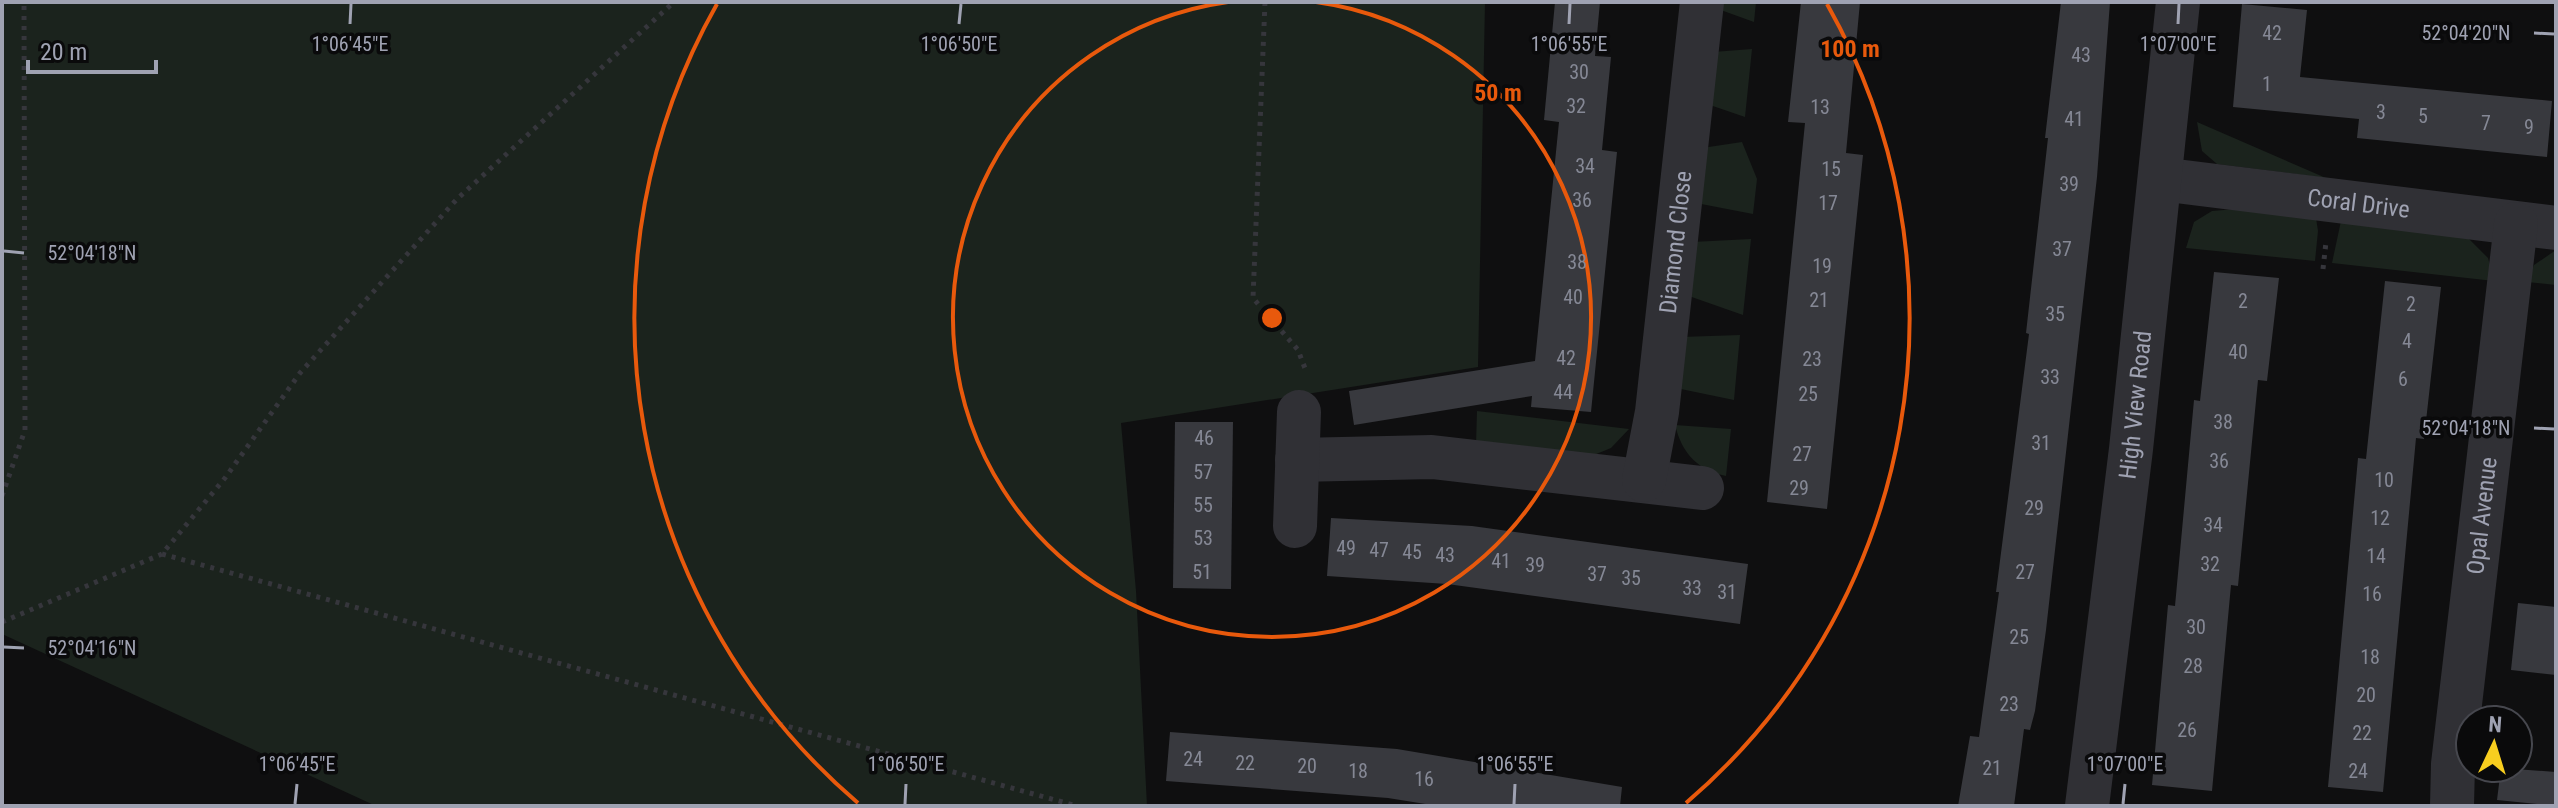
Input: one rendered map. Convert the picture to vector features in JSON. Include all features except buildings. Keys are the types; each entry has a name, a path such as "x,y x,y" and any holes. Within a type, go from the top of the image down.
{"street":[{"name":"Diamond Close","path":"1644,480 1657,412 1702,2"},
{"name":"High View Road","path":"2087,806 2178,2"},
{"name":"Coral Drive","path":"2160,179 2536,226"},
{"name":"Opal Avenue","path":"2452,806 2453,764 2536,226"},
{"path":"1295,526 1303,393"},
{"path":"1297,460 1432,457 1702,488"}],"path":[{"path":"2,496 25,430 24,2"},
{"path":"2,622 162,554 225,478 300,373 457,199 674,2"},
{"path":"1265,2 1253,298 1298,350 1303,393"},
{"path":"162,554 1077,806"}],"shaded area":[{"path":"2,2 1485,2 1478,367 1121,423 1136,591 1147,806 376,806 2,634"},
{"path":"1718,2 1756,2 1754,22 1718,9"},
{"path":"1752,49 1745,117 1707,104 1713,52"},
{"path":"2197,122 2326,178 2217,164 2202,151"},
{"path":"1742,142 1757,179 1753,214 1696,203 1702,148"},
{"path":"2235,209 2316,218 2315,261 2186,248 2194,222 2212,211"},
{"path":"2341,221 2467,237 2488,258 2494,281 2332,263"},
{"path":"1751,239 1743,315 1686,295 1692,242"},
{"path":"2556,250 2556,285 2527,282 2534,265"},
{"path":"1740,335 1734,400 1676,388 1681,337"},
{"path":"1477,411 1629,429 1611,448 1589,457 1476,445"},
{"path":"1675,425 1731,429 1726,476 1692,459"}]}
